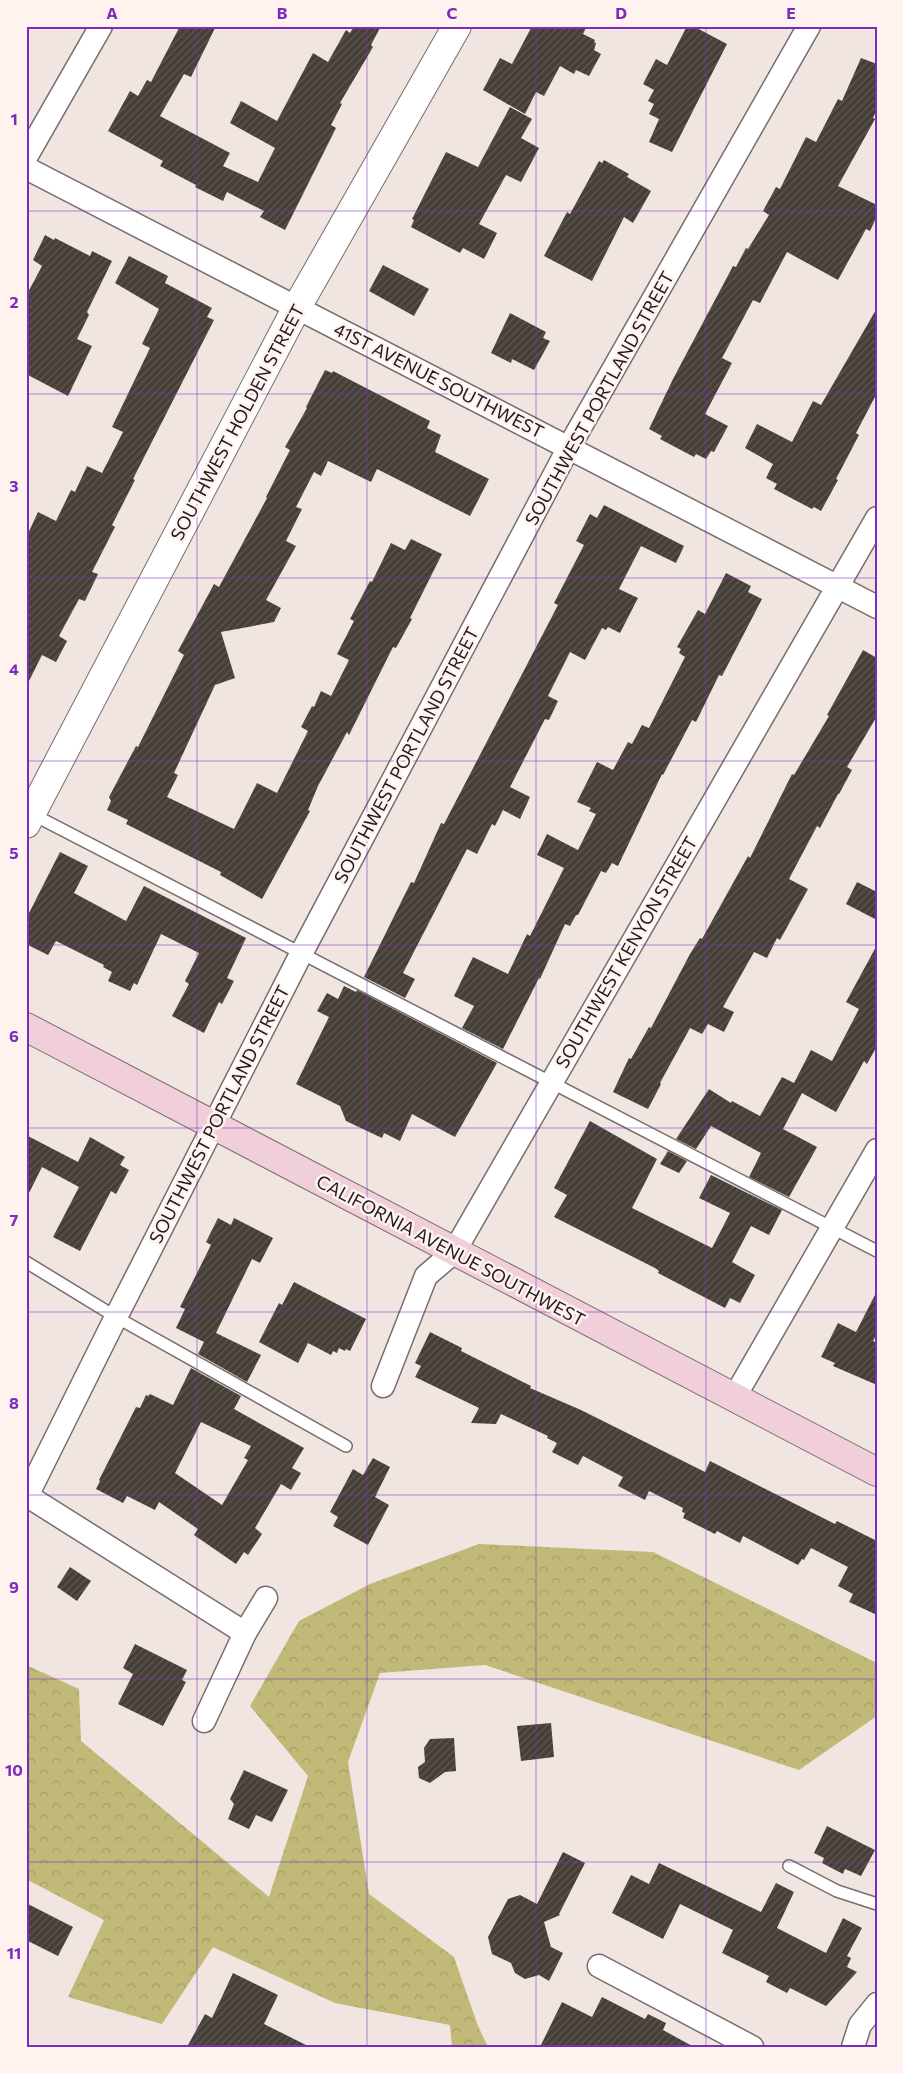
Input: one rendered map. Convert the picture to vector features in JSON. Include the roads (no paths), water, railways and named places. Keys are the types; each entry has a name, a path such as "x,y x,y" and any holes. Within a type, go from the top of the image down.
{"main road":[{"name":"CALIFORNIA AVENUE SOUTHWEST","path":"26,1027 877,1472"}],"street":[{"path":"26,156 101,26"},
{"name":"SOUTHWEST HOLDEN STREET","path":"28,816 297,307 457,26"},
{"name":"SOUTHWEST PORTLAND STREET","path":"27,1495 213,1125 569,447 809,26"},
{"name":"41ST AVENUE SOUTHWEST","path":"26,168 877,607"},
{"name":"SOUTHWEST KENYON STREET","path":"383,1386 426,1276 454,1252 877,518"},
{"path":"734,1398 877,1150"},
{"path":"27,1495 245,1633"},
{"path":"204,1722 245,1633 266,1598"},
{"path":"599,1966 752,2047"},
{"path":"853,2046 860,2025 877,2004"}],"lane":[{"path":"28,816 302,954 877,1251"},
{"path":"26,1262 116,1316 346,1446"},
{"path":"789,1866 837,1890 877,1904"}]}
